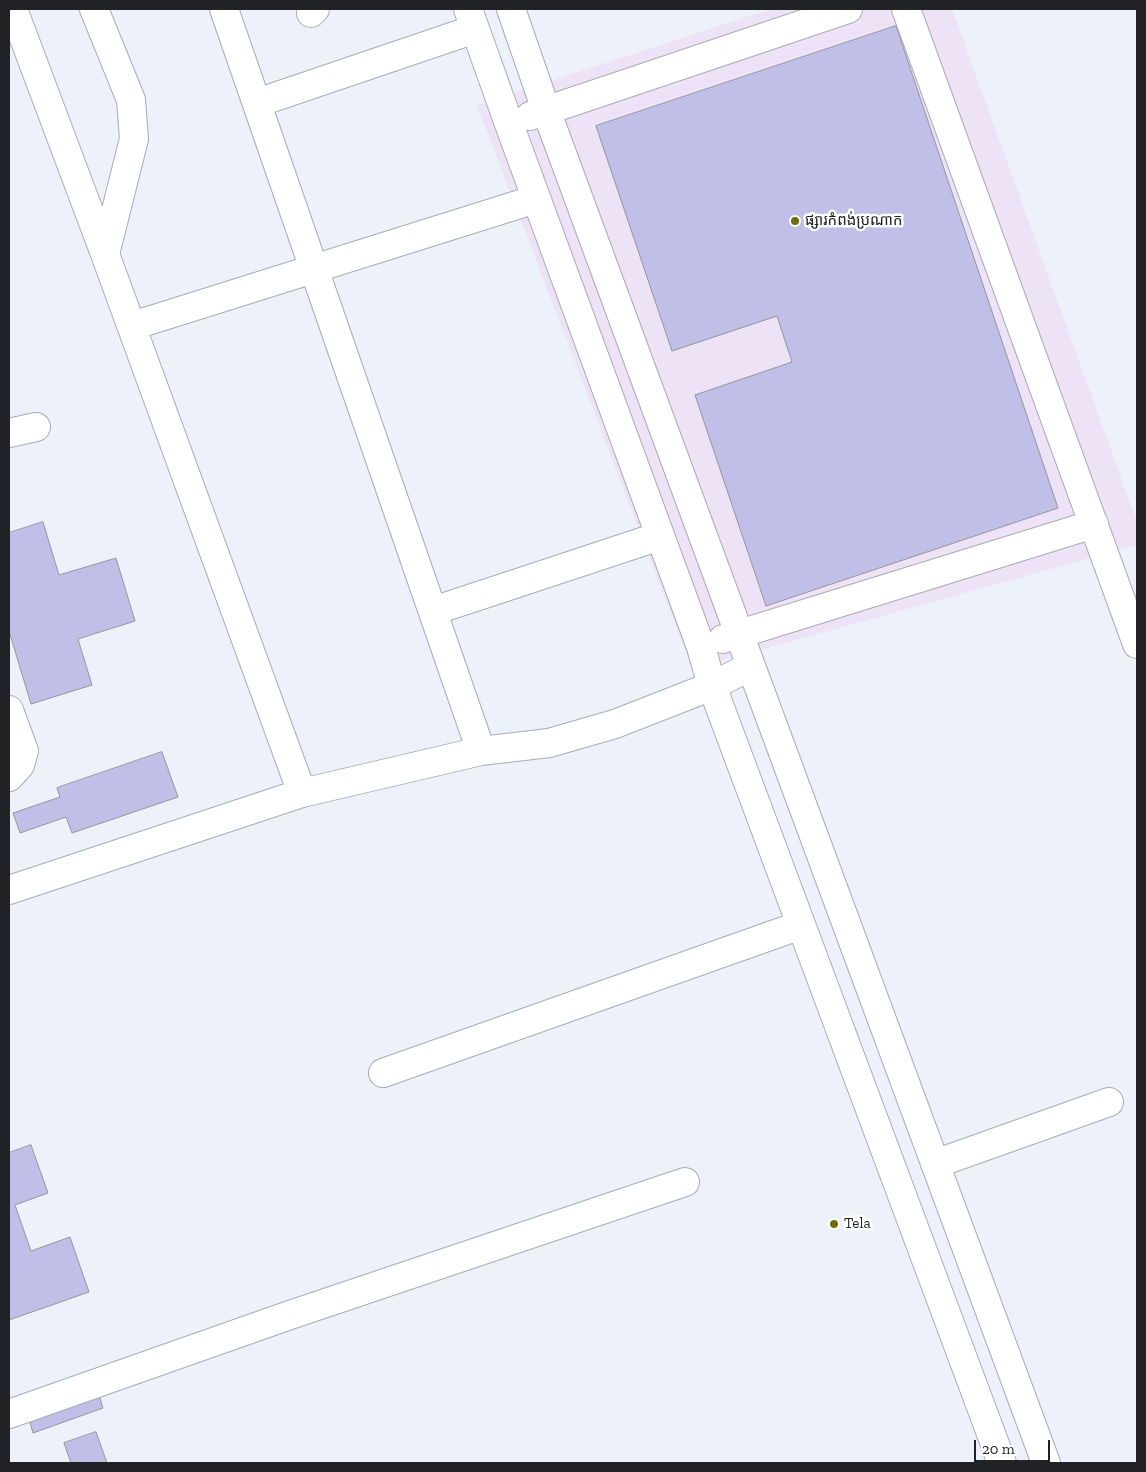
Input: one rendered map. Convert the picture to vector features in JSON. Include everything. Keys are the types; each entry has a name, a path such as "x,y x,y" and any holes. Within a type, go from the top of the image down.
{"street":[{"path":"13,9 106,254 302,793"},
{"path":"94,9 131,100 134,139 106,254"},
{"path":"224,9 481,751"},
{"path":"511,9 546,110 1046,1463"},
{"path":"509,124 848,9"},
{"path":"906,9 1137,644"},
{"path":"257,103 472,19 536,199 701,647 712,686 1002,1463"},
{"path":"132,326 536,199"},
{"path":"9,433 36,427"},
{"path":"701,647 739,633 1094,524"},
{"path":"433,611 660,536"},
{"path":"9,890 302,793 481,751 549,743 615,724 712,686 751,666"},
{"path":"9,710 24,751 20,765 9,777"},
{"path":"384,1073 801,925"},
{"path":"935,1164 1109,1102"},
{"path":"9,1414 290,1314 685,1182"}],"shaded area":[{"path":"771,9 952,9 1137,522 1137,545 692,669 477,105"}],"building":[{"name":"ផ្សារកំពង់ប្រណាក","path":"896,26 1058,508 766,606 695,395 792,362 777,316 672,351 596,126"},
{"path":"43,522 59,575 116,558 135,621 78,639 92,685 31,704 9,631 9,533"},
{"path":"162,752 178,797 72,833 66,817 20,833 13,813 60,797 57,788"},
{"path":"31,1145 48,1193 15,1205 31,1251 70,1237 89,1292 9,1320 9,1153"},
{"path":"99,1395 103,1408 33,1433 29,1419"},
{"path":"96,1432 107,1463 71,1463 64,1443"}],"place":[{"name":"ផ្សារកំពង់ប្រណាក","path":"795,221"},
{"name":"Tela","path":"834,1224"}]}
